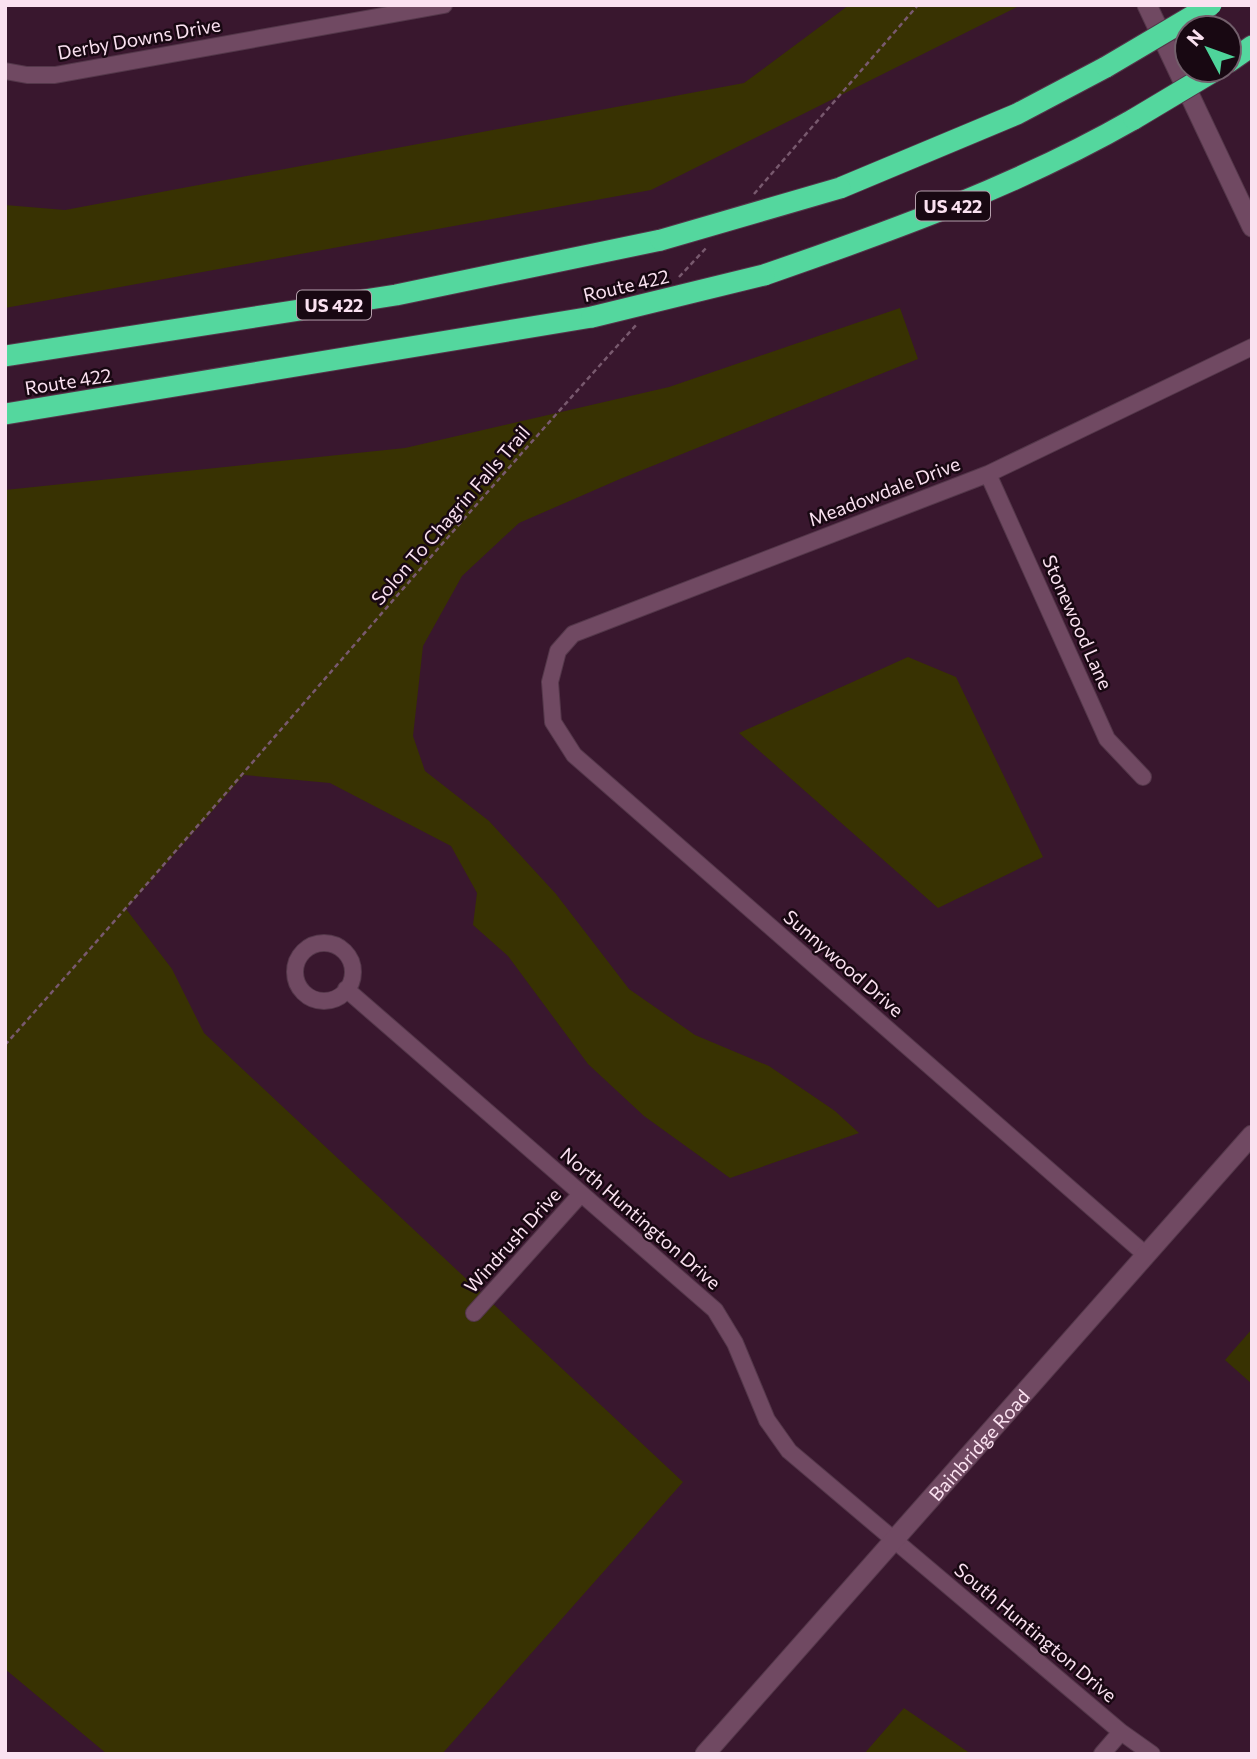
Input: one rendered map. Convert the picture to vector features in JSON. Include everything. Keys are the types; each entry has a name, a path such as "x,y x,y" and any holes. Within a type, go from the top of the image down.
{"highway":[{"name":"Route 422","path":"5,356 396,295 661,240 840,188 1017,114 1106,67 1211,5"},
{"name":"Route 422","path":"5,414 592,317 764,275 920,220 1072,155 1193,84"}],"street":[{"name":"Derby Downs Drive","path":"5,71 27,75 55,75 444,5"},
{"path":"1147,5 1252,227"},
{"name":"Meadowdale Drive","path":"550,682 558,651 573,634 988,474 1252,347"},
{"name":"Stonewood Lane","path":"988,474 1107,739 1143,777"},
{"name":"Sunnywood Drive","path":"550,682 553,722 574,755 1146,1255"},
{"name":"North Huntington Drive","path":"346,989 715,1310 735,1343 766,1420 789,1451 895,1539"},
{"name":"Bainbridge Road","path":"705,1754 1252,1135"},
{"name":"Windrush Drive","path":"474,1313 581,1194"},
{"name":"South Huntington Drive","path":"895,1539 1121,1732 1152,1754"},
{"path":"1102,1754 1121,1732"}],"path":[{"path":"753,195 918,5"},
{"path":"671,287 716,236"},
{"name":"Solon To Chagrin Falls Trail","path":"5,1045 190,838 505,470 643,317"}],"shaded area":[{"path":"849,5 1021,5 651,190 5,308 5,205 65,210 744,83"},
{"path":"900,308 918,359 620,479 519,523 462,576 423,646 413,736 425,771 489,821 556,894 629,989 695,1035 769,1066 835,1111 859,1133 730,1178 644,1116 588,1064 508,956 473,925 477,893 451,846 330,783 244,775 126,909 172,969 204,1033 683,1482 442,1754 107,1754 5,1669 5,490 405,448 669,387"},
{"path":"908,657 956,677 1043,857 938,908 739,733"},
{"path":"1252,1329 1252,1384 1225,1360"},
{"path":"904,1708 971,1754 864,1754"}]}
